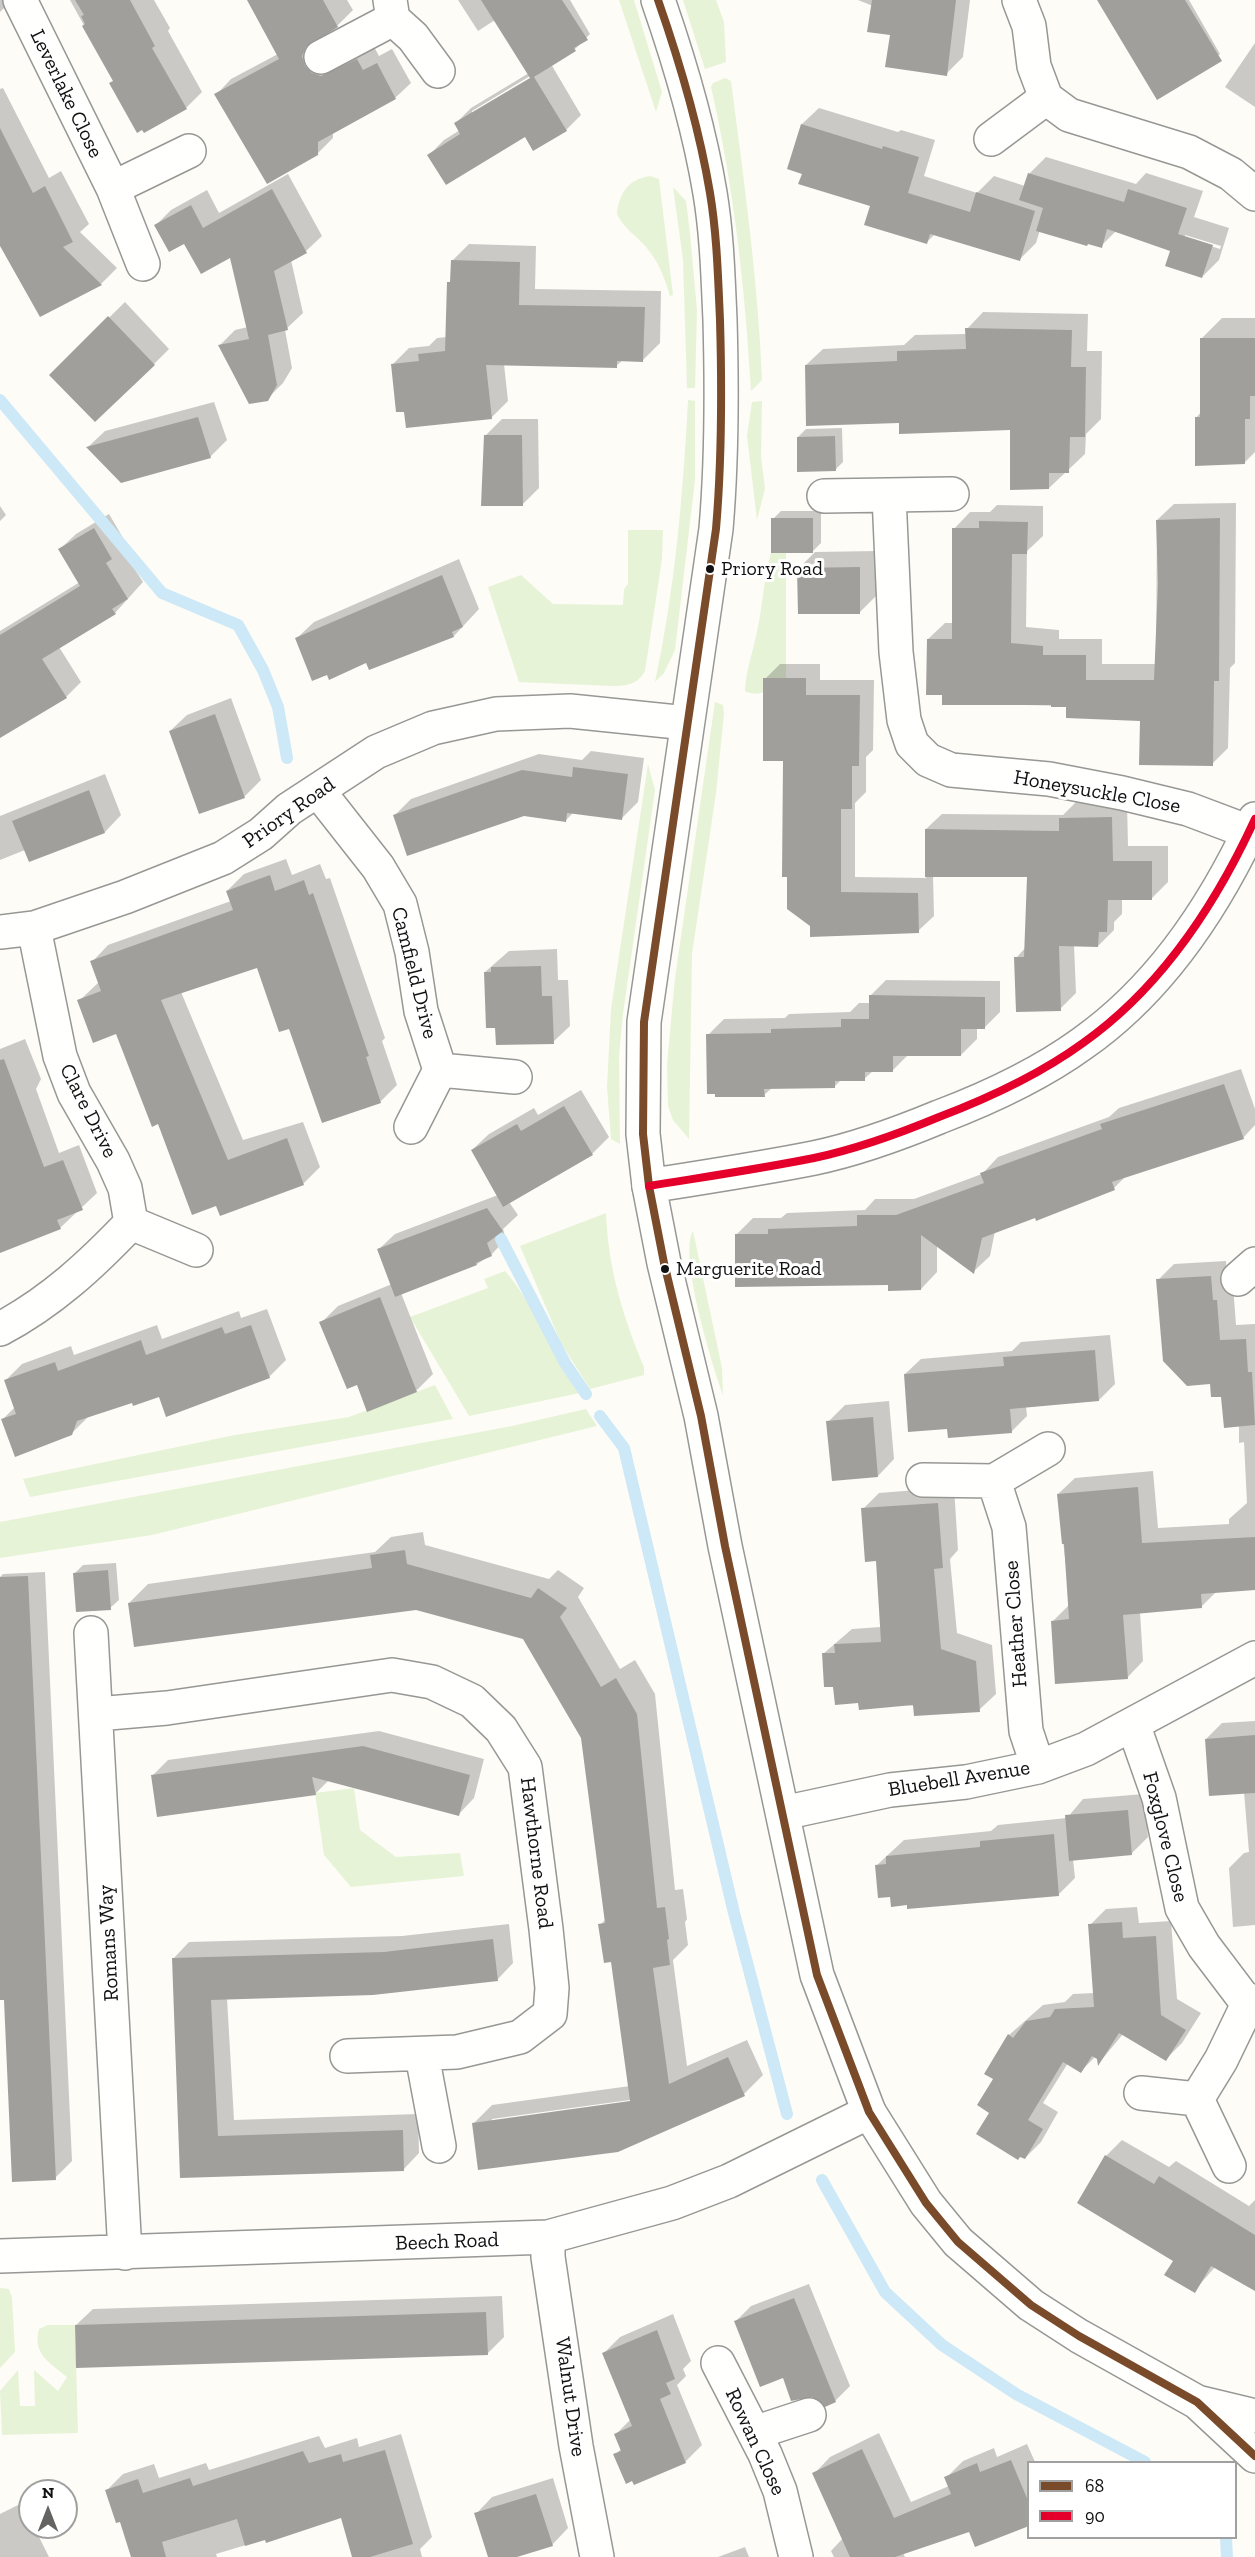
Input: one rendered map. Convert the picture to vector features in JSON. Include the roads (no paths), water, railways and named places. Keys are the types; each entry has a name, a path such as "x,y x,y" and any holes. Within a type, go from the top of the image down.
{"street":[{"name":"Leverlake Close","path":"20,0 113,188 143,264"},
{"path":"658,0 701,149 717,248 723,394 721,473 716,529 644,1022 643,1134 649,1186 701,1416 725,1546 817,1975 869,2112 926,2203 958,2242 1031,2305 1079,2336 1197,2402 1255,2456"},
{"path":"1019,0 1029,26 1034,66 1046,98 1069,115 1189,152 1231,174 1255,194"},
{"path":"321,57 392,10 438,71"},
{"path":"990,139 1046,98"},
{"path":"113,188 189,151"},
{"path":"824,496 952,494"},
{"name":"Honeysuckle Close","path":"889,496 895,640 904,720 912,744 928,760 951,770 1049,780 1122,793 1252,825"},
{"name":"Priory Road","path":"0,932 34,928 125,897 223,858 261,834 289,809 319,792 376,752 433,728 496,714 570,711 687,723"},
{"name":"Camfield Drive","path":"319,792 378,867 400,904 412,952 421,1011 440,1070"},
{"path":"649,1186 814,1158 880,1140 966,1106 1039,1072 1084,1042 1133,1002 1204,916 1232,870 1252,825"},
{"name":"Clare Drive","path":"34,928 60,1056 74,1093 113,1161 125,1188 131,1223"},
{"path":"411,1126 440,1070 515,1077"},
{"path":"0,1329 34,1310 62,1289 92,1264 131,1223 196,1250"},
{"path":"923,1480 994,1481 1048,1449"},
{"name":"Heather Close","path":"994,1481 1009,1527 1022,1702 1026,1731 1038,1767"},
{"name":"Romans Way","path":"91,1633 125,2253"},
{"name":"Bluebell Avenue","path":"783,1813 890,1790 966,1782 1038,1767 1086,1749 1255,1658"},
{"name":"Hawthorne Road","path":"97,1714 179,1706 392,1675 432,1682 472,1701 501,1729 525,1767 552,1988 549,2014 520,2037 457,2052 347,2056"},
{"name":"Foxglove Close","path":"1133,1724 1159,1798 1182,1908 1204,1946 1251,2002 1221,2060 1197,2099"},
{"path":"422,2055 439,2145"},
{"path":"1141,2093 1197,2099 1229,2166"},
{"name":"Beech Road","path":"0,2256 548,2237 616,2220 729,2181 869,2112"},
{"name":"Walnut Drive","path":"548,2237 548,2257 576,2446 597,2557"},
{"name":"Rowan Close","path":"718,2363 754,2433 780,2491 796,2557"},
{"path":"1197,2402 1255,2416"},
{"path":"754,2433 809,2415"}],"waterway":[{"path":"0,400 162,593 238,625 263,670 278,707 287,758"},
{"path":"501,1239 565,1363 586,1394"},
{"path":"600,1416 624,1448 734,1913 787,2114"},
{"path":"822,2180 885,2292 942,2345 1016,2394 1143,2461"},
{"path":"1226,2539 1227,2557"}],"place":[{"name":"Priory Road","path":"710,569"},
{"name":"Marguerite Road","path":"665,1269"}]}
